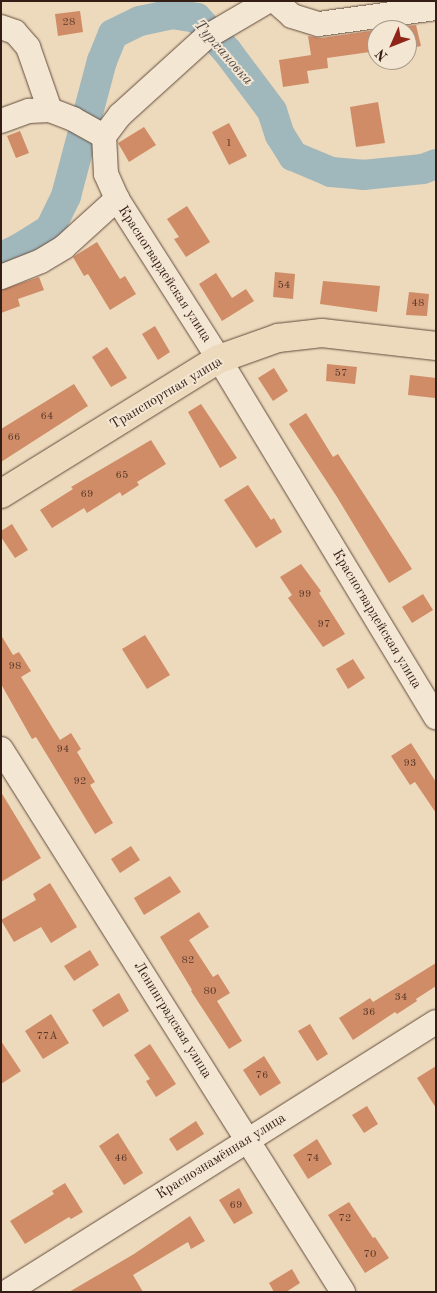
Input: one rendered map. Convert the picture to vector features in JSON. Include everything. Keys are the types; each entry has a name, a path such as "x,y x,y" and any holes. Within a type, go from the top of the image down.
{"main road":[{"name":"Транспортная улица","path":"1,494 219,359 278,338 322,333 436,346"}],"street":[{"path":"1,121 29,110 50,110 73,119 104,136 120,114 205,38 268,1"},
{"path":"275,1 292,16 319,24 436,8"},
{"path":"1,27 15,32 28,47 50,110"},
{"name":"Красногвардейская улица","path":"104,136 106,174 117,199 219,359 436,717"},
{"path":"1,277 40,261 64,248 117,199"},
{"name":"Ленинградская улица","path":"1,749 343,1292"},
{"name":"Краснознамённая улица","path":"7,1292 436,1022"}],"building":[{"path":"80,11 83,32 58,36 55,14"},
{"path":"417,29 421,46 417,47"},
{"path":"367,31 367,52 327,58 328,68 307,71 309,83 283,87 279,60 311,55 308,36 321,38"},
{"path":"378,102 385,143 356,147 350,107"},
{"path":"229,123 247,156 229,165 212,132"},
{"path":"144,127 156,145 129,162 118,143"},
{"path":"20,131 29,153 16,158 7,136"},
{"path":"187,206 210,242 186,257 174,239 179,237 167,219"},
{"path":"97,242 120,279 125,276 136,294 110,310 88,274 84,276 73,257"},
{"path":"275,272 295,274 293,299 273,297"},
{"path":"216,273 232,298 246,289 254,301 222,321 199,284"},
{"path":"39,277 44,290 18,299 20,306 1,313 1,290"},
{"path":"323,281 380,286 377,312 320,304"},
{"path":"409,292 429,294 427,316 406,315"},
{"path":"155,326 170,352 158,360 142,334"},
{"path":"107,347 127,378 111,387 92,357"},
{"path":"327,364 357,367 355,384 326,381"},
{"path":"274,368 288,391 273,401 258,378"},
{"path":"410,375 436,378 435,398 408,395"},
{"path":"74,384 88,406 1,462 1,429"},
{"path":"201,404 237,458 220,468 188,412"},
{"path":"306,413 333,457 338,454 412,569 389,583 337,497 289,424"},
{"path":"151,440 166,464 137,482 139,485 122,496 120,492 87,513 84,508 52,528 40,510 73,489 71,487"},
{"path":"248,485 271,520 274,518 282,532 256,548 224,500"},
{"path":"12,524 28,550 15,558 1,537 1,531"},
{"path":"301,564 321,591 319,593 345,634 323,647 288,598 292,595 280,577"},
{"path":"423,594 433,610 412,623 402,607"},
{"path":"1,635 13,655 19,652 31,671 21,677 60,740 71,733 81,749 77,752 95,782 90,785 113,823 95,834 36,737 32,739 1,684"},
{"path":"145,635 170,675 147,689 122,649"},
{"path":"353,659 365,678 348,689 336,669"},
{"path":"411,743 436,782 436,813 415,782 410,785 391,756"},
{"path":"1,792 41,858 1,882"},
{"path":"131,846 140,860 120,873 111,859"},
{"path":"170,876 181,892 144,915 134,898"},
{"path":"50,883 77,927 51,943 41,927 14,942 1,920 36,900 33,894"},
{"path":"199,912 209,927 189,940 213,977 218,974 230,993 217,1001 242,1041 229,1049 191,991 160,937"},
{"path":"90,950 99,965 74,981 64,966"},
{"path":"436,963 436,986 416,999 417,1001 397,1014 395,1012 353,1040 339,1018 370,998 373,1002"},
{"path":"119,993 129,1011 103,1027 92,1010"},
{"path":"51,1014 69,1043 43,1059 25,1031"},
{"path":"310,1024 328,1054 317,1061 298,1031"},
{"path":"1,1041 21,1071 1,1084"},
{"path":"150,1044 176,1084 156,1097 146,1081 150,1079 134,1055"},
{"path":"264,1056 281,1083 260,1096 243,1070"},
{"path":"436,1066 436,1108 417,1078"},
{"path":"367,1106 378,1124 364,1133 352,1115"},
{"path":"196,1121 204,1134 177,1151 169,1139"},
{"path":"118,1133 143,1173 124,1185 99,1146"},
{"path":"317,1139 332,1164 308,1179 293,1155"},
{"path":"65,1183 83,1212 71,1219 69,1217 25,1244 10,1221 54,1194 52,1191"},
{"path":"239,1188 253,1213 234,1224 219,1200"},
{"path":"349,1202 389,1258 365,1273 328,1215"},
{"path":"190,1216 205,1241 191,1249 188,1242 133,1275 143,1292 69,1292 134,1254"},
{"path":"292,1269 300,1283 286,1292 274,1292 269,1283"}],"waterway":[{"name":"Турхановка","path":"1,257 20,248 50,229 66,196 102,61 113,34 140,21 172,14 197,18 227,51 272,111 280,135 293,156 331,172 363,175 423,169 436,164"}]}
